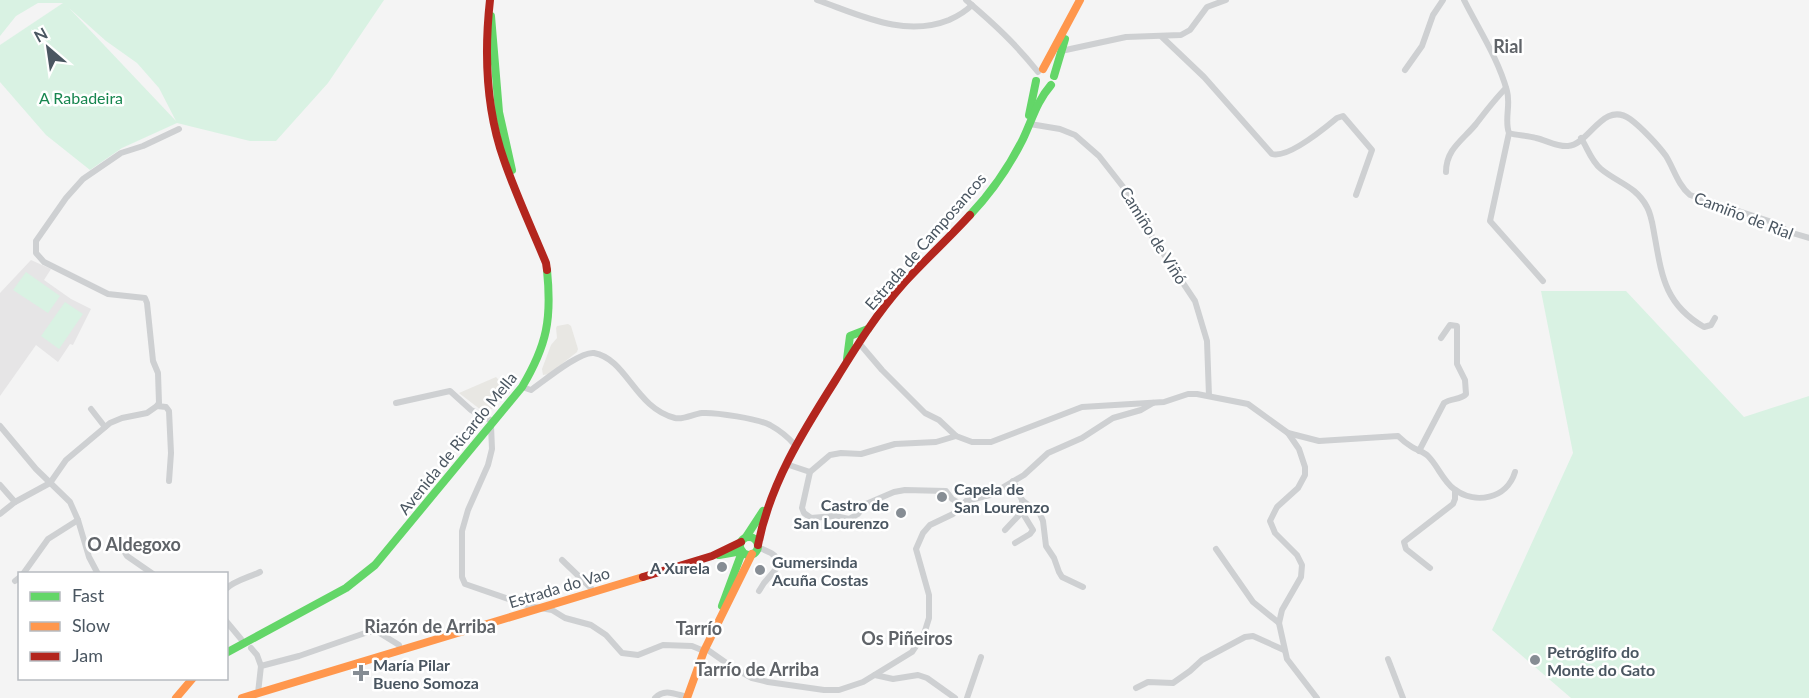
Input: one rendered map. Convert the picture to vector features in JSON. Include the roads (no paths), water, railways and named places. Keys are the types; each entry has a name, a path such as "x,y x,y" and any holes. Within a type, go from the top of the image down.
{"main road":[{"name":"Estrada de Camposancos","path":"1016,151 1027,123 1039,74 1080,0"},
{"name":"Avenida de Ricardo Mella","path":"228,649 276,627 346,588 375,565 522,387 543,347 548,329 550,298 546,263 516,189 489,95 486,18 490,2"},
{"name":"Avenida de Ricardo Mella","path":"490,2 500,139"},
{"name":"Estrada de Camposancos","path":"854,340 868,329 903,284 986,198 1003,174 1044,92 1053,81 1075,11"},
{"path":"489,95 493,55"},
{"path":"1051,71 1053,81 1042,88 1039,74 1051,71"},
{"path":"716,626 743,545 766,507 795,445 847,362 854,340"},
{"path":"687,698 716,626 756,549 766,507"},
{"path":"743,545 753,537 756,549"},
{"path":"743,545 756,549"},
{"name":"Estrada do Vao","path":"712,556 730,554 743,545"},
{"name":"Estrada do Vao","path":"242,698 743,545"},
{"path":"730,554 736,566"},
{"name":"Avenida de Ricardo Mella","path":"240,640 277,620 311,606"},
{"path":"228,649 240,640 276,627"},
{"path":"173,698 186,680"},
{"path":"173,698 191,680"}],"street":[{"path":"818,0 886,24 914,28 923,28 946,21 966,11 972,5"},
{"path":"966,0 1015,44 1039,74"},
{"path":"1064,51 1126,38 1162,37 1185,33 1208,7 1226,0"},
{"path":"1405,70 1418,53 1433,15 1443,0"},
{"path":"1464,0 1491,49 1509,98 1507,125 1509,133 1490,221 1543,281"},
{"path":"1162,37 1189,61 1272,154 1281,154 1307,142 1337,118 1343,116 1372,150 1356,195"},
{"path":"1446,172 1447,162 1457,142 1476,124 1489,105 1506,88"},
{"name":"Camiño de Rial","path":"1509,133 1572,146 1610,116 1623,115 1633,121 1661,151 1684,190 1690,195 1775,223 1789,232 1809,238"},
{"name":"Camiño de Viñó","path":"1030,124 1060,129 1075,135 1099,156 1124,188 1145,226 1195,301 1207,341 1209,396"},
{"path":"0,514 15,502 50,483 54,474 66,460 105,427 122,418 147,413 159,402 158,373 153,361 145,298 108,294 44,262 36,254 35,248 36,241 54,215 83,179 121,153 143,146 179,129"},
{"path":"1581,138 1595,164 1601,170 1634,190 1642,198 1651,219 1662,276 1682,311 1704,327 1711,325 1715,318"},
{"path":"1419,451 1444,403 1462,397 1466,393 1465,380 1457,364 1457,326 1450,325 1441,338"},
{"path":"854,340 925,413 939,420 956,436 972,442 982,443 1056,418 1074,409 1164,402 1188,394 1248,404 1288,433 1304,458 1305,475 1298,488 1277,507 1270,521 1275,533 1300,561 1302,571 1301,577 1282,610 1279,623 1284,650 1293,669 1317,698"},
{"path":"522,387 531,390 581,356 593,353 615,363 644,401 669,415 681,418 700,413 713,413 763,422 785,435 795,445"},
{"path":"396,403 450,391 471,410 493,424 492,449 488,465 468,510 462,531 462,576 467,585 538,609 552,610 565,618 591,625 606,635 621,653 638,655 663,645 692,646 705,650 752,678 808,688 839,690 853,687 902,660 920,643 929,621 930,609 929,595 916,549 922,533 930,525 953,514 961,504 976,497 990,495 1033,468 1048,453 1082,438 1105,421 1141,410 1154,402"},
{"path":"157,406 166,407 169,411 169,481"},
{"path":"91,409 105,427"},
{"path":"0,426 36,470 70,502 89,557 97,572"},
{"path":"1288,433 1319,441 1398,436 1429,457 1455,490 1469,496 1489,499 1506,487 1515,472"},
{"path":"956,436 936,442 895,444 861,454 830,455 810,472 802,508 804,513 811,518 835,516 849,519 858,514 866,504 905,490 946,491 952,499 961,504"},
{"path":"786,464 810,472"},
{"path":"1013,481 1022,500 1022,512 1032,527 1032,532 1015,543"},
{"path":"0,485 15,502"},
{"path":"1430,568 1406,549 1404,542 1452,504 1455,499 1455,490"},
{"path":"1022,500 1040,514 1044,521 1046,546 1062,577 1083,587"},
{"path":"1005,530 1022,512"},
{"path":"24,572 48,539 78,520"},
{"path":"756,549 771,553 775,556 776,563 776,569 759,591"},
{"path":"1216,549 1253,602 1279,623"},
{"path":"124,551 152,572"},
{"path":"562,560 591,588 592,592"},
{"path":"228,587 234,582 242,581 260,572"},
{"path":"228,623 240,640"},
{"path":"261,666 299,656 368,632 378,632 399,645 400,650"},
{"path":"1136,688 1148,682 1173,683 1202,660 1245,637 1253,636 1284,650"},
{"path":"251,648 261,666 258,693"},
{"path":"967,698 981,657"},
{"path":"1388,659 1403,698"},
{"path":"874,675 892,679 918,675 927,678 955,698"},
{"path":"808,688 808,698"},
{"path":"655,698 665,692 687,698"}],"place":[{"name":"Capela de San Lourenzo","path":"942,497"},
{"name":"Castro de San Lourenzo","path":"901,513"},
{"name":"A Xurela","path":"722,567"},
{"name":"Gumersinda Acuña Costas","path":"760,570"},
{"name":"Petróglifo do Monte do Gato","path":"1535,660"},
{"name":"María Pilar Bueno Somoza","path":"361,673"}],"district":[{"name":"Rial","path":"1508,46"},
{"name":"O Aldegoxo","path":"134,544"},
{"name":"Riazón de Arriba","path":"430,626"},
{"name":"Tarrío","path":"699,628"},
{"name":"Os Piñeiros","path":"907,638"},
{"name":"Tarrío de Arriba","path":"757,669"}],"park label":[{"name":"A Rabadeira","path":"81,97"}]}
